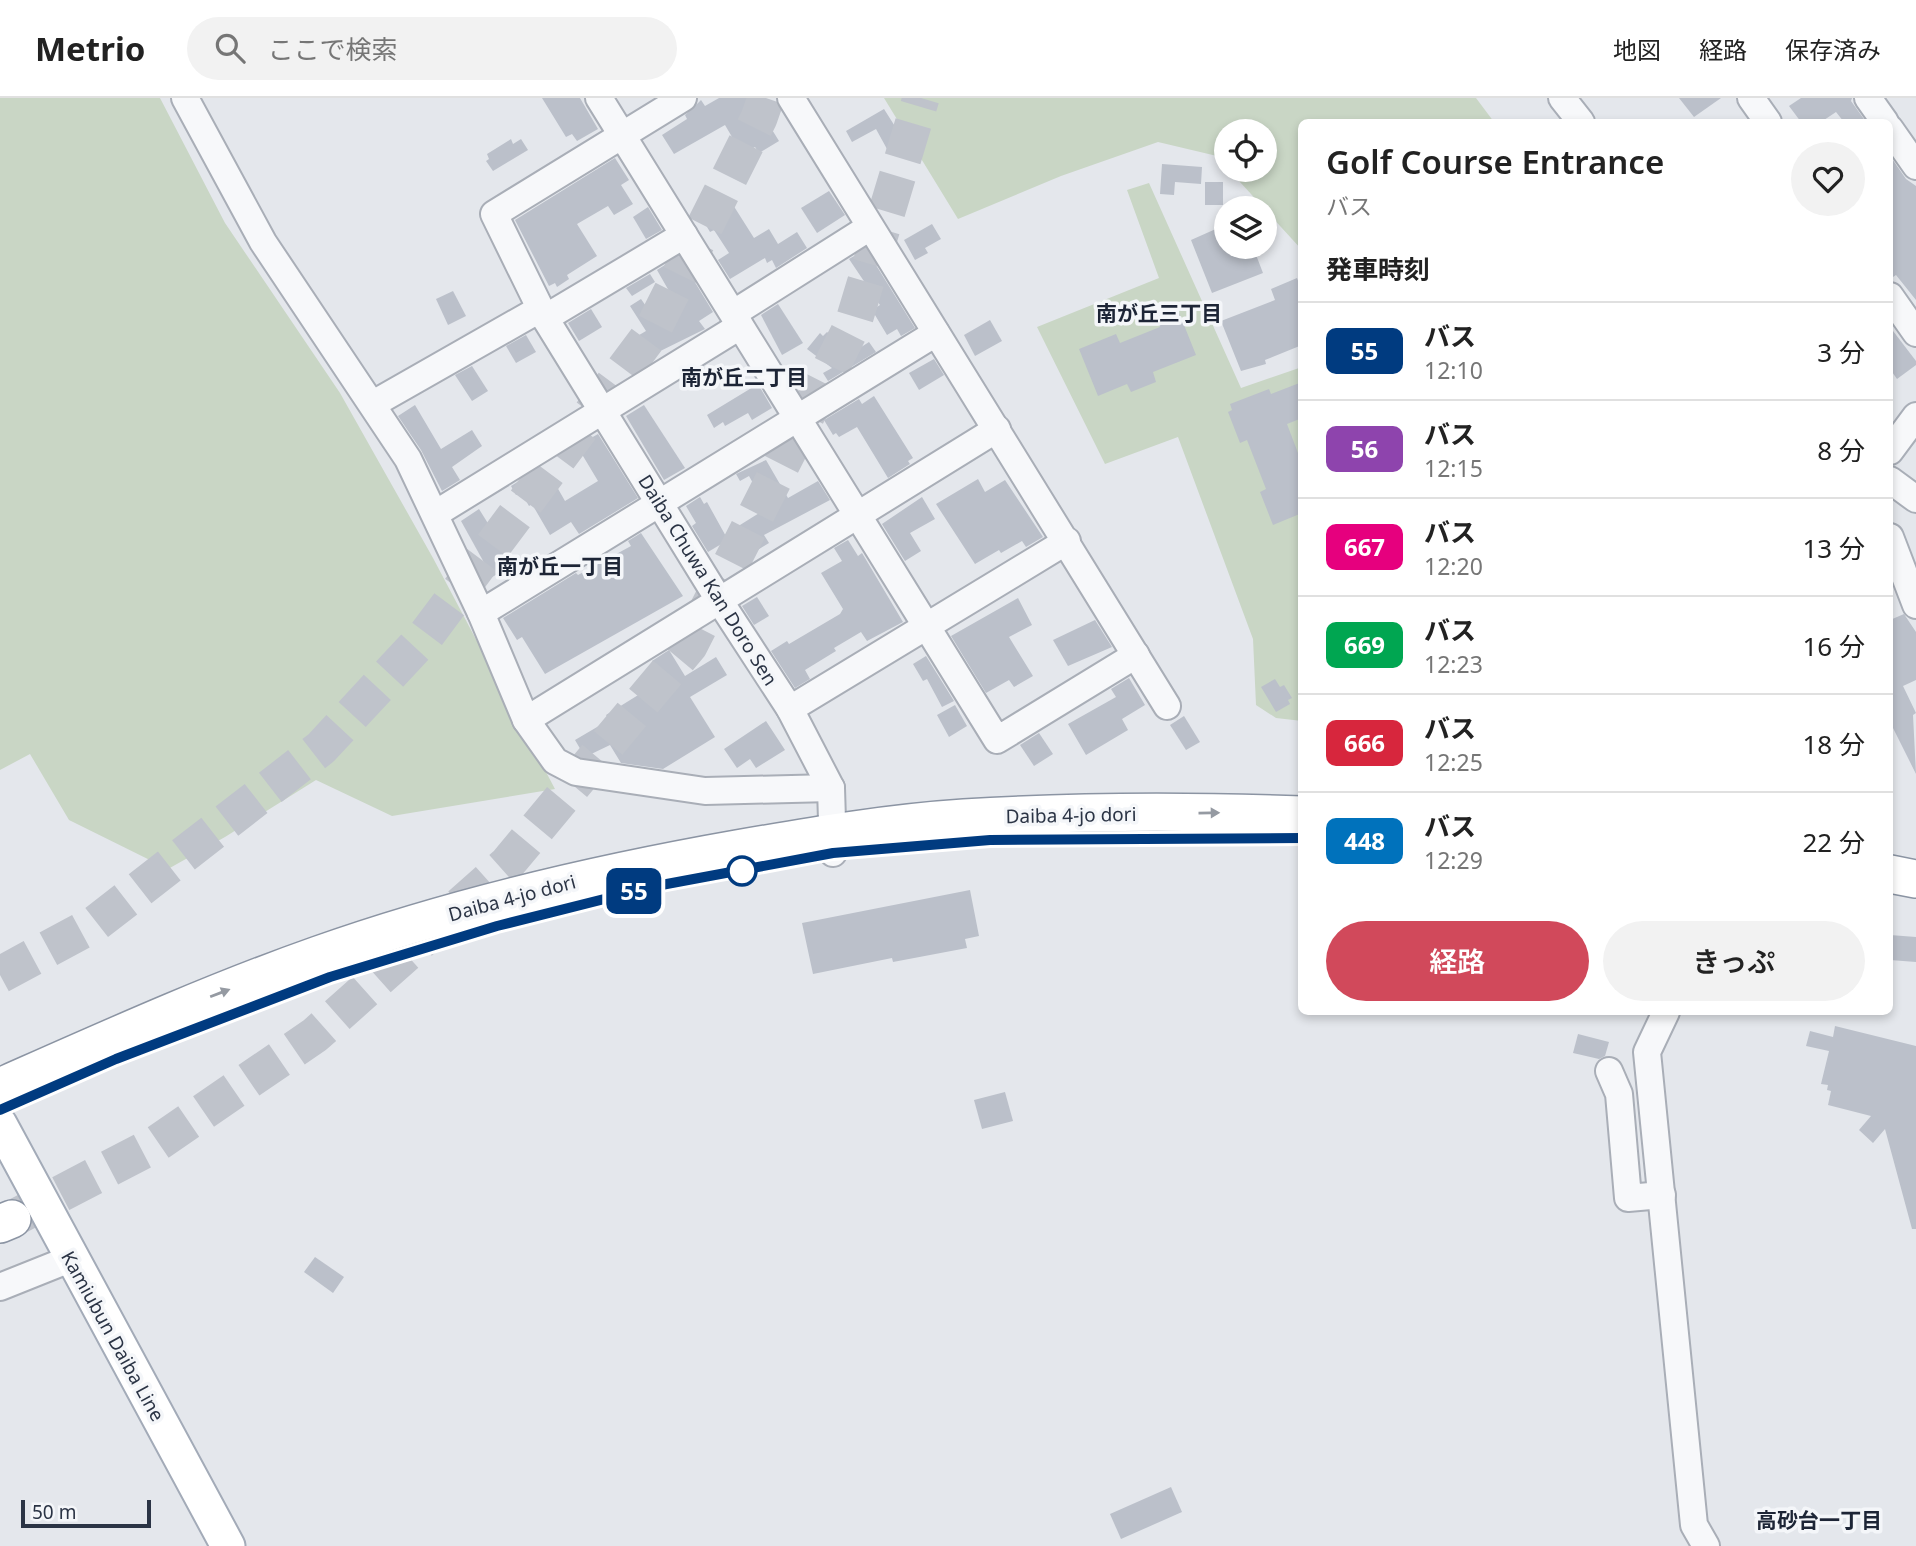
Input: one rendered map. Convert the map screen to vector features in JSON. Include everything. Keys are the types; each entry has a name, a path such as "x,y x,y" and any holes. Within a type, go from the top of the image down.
{"highway":[{"name":"Daiba 4-jo dori","path":"0,1087 318,955 543,889 652,864 832,843 1011,816 1227,813 1298,815"},
{"name":"Daiba 4-jo dori","path":"0,1110 203,1026 405,952 568,906 832,843 1016,838 1298,838"},
{"path":"1893,850 1916,854"},
{"path":"1893,875 1916,879"}],"main road":[{"name":"Kamiubun Daiba Line","path":"0,1124 70,1259 228,1546"}],"street":[{"path":"185,98 262,242 408,459 481,613 526,720 555,761 576,772 705,790 831,788"},
{"path":"599,98 856,516 998,740 1136,655"},
{"path":"621,136 683,98"},
{"path":"791,98 1167,706"},
{"path":"1562,98 1579,119"},
{"path":"1751,98 1766,119"},
{"path":"1868,98 1883,119"},
{"path":"1893,133 1916,166"},
{"name":"Daiba Chuwa Kan Doro Sen","path":"621,136 494,214 543,314 660,506 790,709 831,788 832,843"},
{"path":"435,514 603,410 870,227"},
{"path":"373,404 684,235"},
{"path":"1893,300 1916,333"},
{"path":"481,613 660,506 796,417 936,333"},
{"path":"1893,447 1916,416"},
{"path":"526,720 997,429"},
{"path":"1893,482 1916,499"},
{"path":"790,709 1067,541"},
{"path":"1893,545 1916,606"},
{"path":"1665,1015 1647,1052 1694,1525 1706,1546"},
{"path":"1609,1071 1619,1094 1628,1198 1662,1195"},
{"path":"0,1287 70,1259"}],"green space":[{"path":"0,98 160,98 225,223 340,393 433,558 555,789 392,816 316,780 168,869 69,820 30,754 0,770"},
{"path":"884,98 1476,98 1492,119 1298,119 1298,246 1277,223 1277,196 1253,196 1240,182 1277,182 1277,119 1214,119 1214,155 1158,142 1061,176 958,219"},
{"path":"1149,183 1241,388 1298,368 1298,721 1276,718 1256,705 1253,639 1178,437 1105,464 1037,327 1159,278 1127,190"}],"building":[{"path":"542,98 580,98 598,129 577,141 572,134 566,137"},
{"path":"719,98 747,98 762,123 766,120 779,141 759,153 755,147 742,154 725,125 674,154 662,135 687,119 685,115 701,100 705,106"},
{"path":"1679,98 1721,98 1694,117"},
{"path":"1801,98 1852,98 1851,101 1864,119 1842,119 1836,112 1826,119 1799,119 1789,106"},
{"path":"884,109 903,139 887,149 876,129 852,142 846,131"},
{"path":"511,139 513,144 521,139 528,150 493,171 486,161 489,159 487,154"},
{"path":"615,158 629,180 621,185 633,204 614,215 608,206 577,224 597,256 567,275 569,279 557,287 555,283 549,286 515,220"},
{"path":"1893,160 1906,179 1916,186 1916,300 1896,275 1893,277"},
{"path":"1162,164 1202,167 1201,184 1175,182 1174,195 1160,194"},
{"path":"1205,182 1223,182 1223,196 1214,196 1214,205 1205,205"},
{"path":"829,191 845,215 817,233 801,208"},
{"path":"728,197 754,238 769,229 778,244 797,232 807,248 776,268 772,260 767,263 765,258 730,279 718,260 729,253 714,230 710,232 700,215"},
{"path":"648,207 662,230 646,239 633,217"},
{"path":"932,224 941,239 925,248 928,253 915,260 904,240"},
{"path":"1214,230 1214,259 1258,259 1263,273 1212,293 1191,240"},
{"path":"866,249 915,328 901,336 897,329 887,335 872,310 880,305 849,259"},
{"path":"679,256 713,312 699,321 705,329 634,364 622,345 646,331 630,306 641,299 655,319 677,305 657,270"},
{"path":"650,274 655,282 632,296 626,288"},
{"path":"1297,278 1298,347 1265,360 1266,364 1241,371 1221,321 1275,300 1271,289"},
{"path":"453,291 466,316 448,325 436,299"},
{"path":"778,304 803,343 782,355 761,315"},
{"path":"1176,305 1196,355 1153,372 1156,382 1131,392 1127,384 1098,396 1079,349 1116,334 1120,343 1160,327 1155,313"},
{"path":"591,309 602,327 579,341 568,323"},
{"path":"990,320 1002,341 975,356 964,335"},
{"path":"1893,331 1916,361 1916,365 1897,379 1893,373"},
{"path":"827,332 852,353 869,342 876,352 828,381 823,373 832,368 807,349 820,333 823,336"},
{"path":"526,335 536,352 516,363 506,346"},
{"path":"934,359 944,375 919,390 909,373"},
{"path":"472,366 488,391 472,401 455,375"},
{"path":"758,384 772,408 752,420 748,413 725,426 723,422 714,428 707,415"},
{"path":"1298,384 1298,420 1287,424 1298,453 1298,515 1273,525 1260,492 1266,489 1247,440 1240,443 1228,412 1232,410 1230,404 1269,389 1271,394"},
{"path":"874,396 913,458 908,461 910,464 888,478 857,427 839,437 836,433 833,435 824,420 859,399 862,404"},
{"path":"415,405 441,449 472,430 482,446 452,467 460,480 442,491 421,450 398,416"},
{"path":"644,405 685,468 664,480 626,416"},
{"path":"598,434 638,498 579,534 571,522 550,535 532,504 529,506 521,492 516,495 511,486 538,469 546,484 553,480 565,501 598,481 577,446"},
{"path":"766,460 788,498 818,481 830,500 764,535 769,543 748,556 732,530 767,508 749,476 740,481 736,474"},
{"path":"978,479 985,492 1005,480 1043,537 1026,547 1022,541 1001,553 999,550 975,564 936,504"},
{"path":"700,497 704,504 707,502 728,540 708,552 692,526 696,523 686,506"},
{"path":"922,497 935,519 910,533 921,551 905,561 882,524"},
{"path":"479,509 514,565 492,577 461,521"},
{"path":"641,533 683,596 545,674 522,637 517,640 503,618 576,573 578,575 631,546 628,541"},
{"path":"848,540 858,556 862,553 903,622 867,641 861,632 834,648 836,651 805,670 810,679 795,688 771,651 787,641 789,644 840,614 843,609 821,573 842,561 834,548"},
{"path":"757,597 769,616 754,625 742,606"},
{"path":"1018,598 1032,625 1009,637 1033,676 1014,687 1009,680 986,693 951,636"},
{"path":"1904,614 1916,632 1916,680 1903,686 1916,713 1913,715 1916,774 1893,728 1893,619"},
{"path":"1095,620 1112,647 1068,666 1053,640"},
{"path":"669,650 685,676 716,657 727,675 690,697 715,737 663,769 621,763 610,745 585,757 575,740 609,720 606,715 664,679 652,661"},
{"path":"926,656 954,701 942,707 927,679 923,681 913,664"},
{"path":"1129,678 1145,705 1122,719 1128,730 1086,755 1068,724 1116,697 1111,689"},
{"path":"1275,679 1280,687 1284,685 1292,698 1288,700 1290,704 1276,712 1261,687"},
{"path":"955,705 967,726 949,737 937,715"},
{"path":"1184,716 1200,742 1186,750 1170,725"},
{"path":"766,721 785,750 756,768 750,759 737,768 724,749"},
{"path":"1039,733 1053,754 1034,766 1020,745"},
{"path":"970,890 979,936 965,939 967,948 893,962 892,958 813,974 802,923"},
{"path":"1893,935 1916,937 1916,962 1893,960"},
{"path":"1835,1026 1916,1046 1916,1229 1912,1229 1885,1129 1873,1143 1859,1130 1871,1116 1828,1105 1831,1091 1827,1090 1828,1085 1821,1084 1829,1051 1806,1046 1810,1031 1833,1037"},
{"path":"1578,1034 1609,1042 1605,1056 1599,1059 1573,1053"},
{"path":"1005,1092 1013,1121 982,1129 974,1100"},
{"path":"315,1257 344,1277 333,1293 304,1272"},
{"path":"1171,1487 1182,1512 1121,1539 1110,1514"}],"tunnel":[{"path":"0,975 96,923 321,748 427,634 650,335 759,118 766,98"},
{"path":"12,1219 156,1144 315,1035 507,864 689,646 853,324 921,98"}],"bus line":[{"name":"55","path":"0,1110 116,1059 330,977 405,952 568,906 656,886 833,853 1016,838 1298,838"}],"district":[{"name":"南が丘三丁目","path":"1159,314"},
{"name":"南が丘二丁目","path":"744,378"},
{"name":"南が丘一丁目","path":"560,567"},
{"name":"高砂台一丁目","path":"1819,1521"}]}
